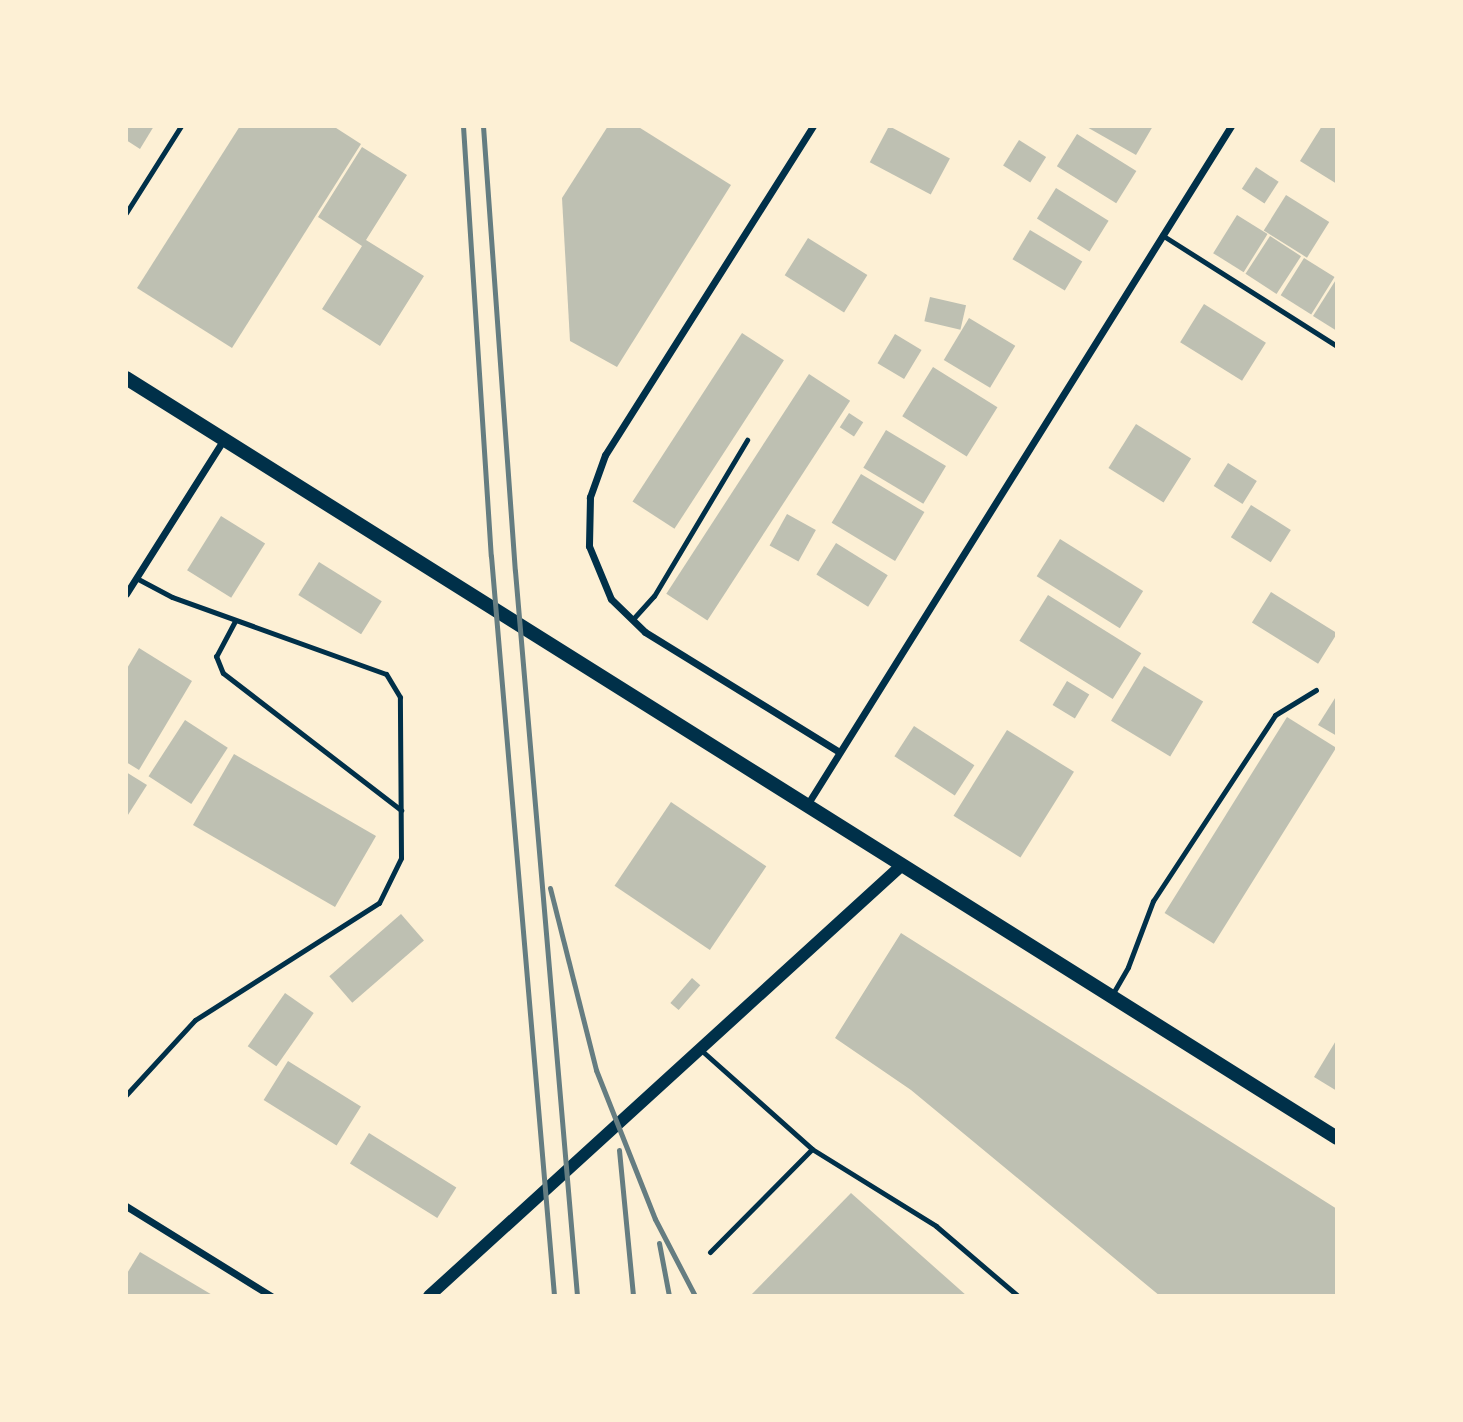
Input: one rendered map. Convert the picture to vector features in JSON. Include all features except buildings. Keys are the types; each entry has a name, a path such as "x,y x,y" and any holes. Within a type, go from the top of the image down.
{"main road":[{"path":"126,378 1337,1138"}],"street":[{"path":"813,126 605,455 590,497 589,546 611,599 645,632 838,751"},
{"path":"807,805 838,751 1231,126"},
{"path":"126,594 223,439"},
{"path":"429,1296 902,865"},
{"path":"126,1206 271,1296"}],"lane":[{"path":"126,213 181,126"},
{"path":"1163,235 1335,345"},
{"path":"633,620 653,596 747,440"},
{"path":"126,1095 164,1049 195,1020 379,902 401,858 400,696 386,674 172,597 138,578"},
{"path":"234,621 216,656 223,673 401,810"},
{"path":"1112,995 1128,967 1153,901 1275,715 1316,690"},
{"path":"701,1050 812,1149 936,1226 1018,1296"},
{"path":"710,1252 812,1149"}],"railway":[{"path":"463,126 491,556 554,1296"},
{"path":"483,126 515,571 577,1296"},
{"path":"550,888 596,1070 655,1219 695,1296"},
{"path":"619,1150 633,1296"},
{"path":"659,1243 669,1296"}]}
